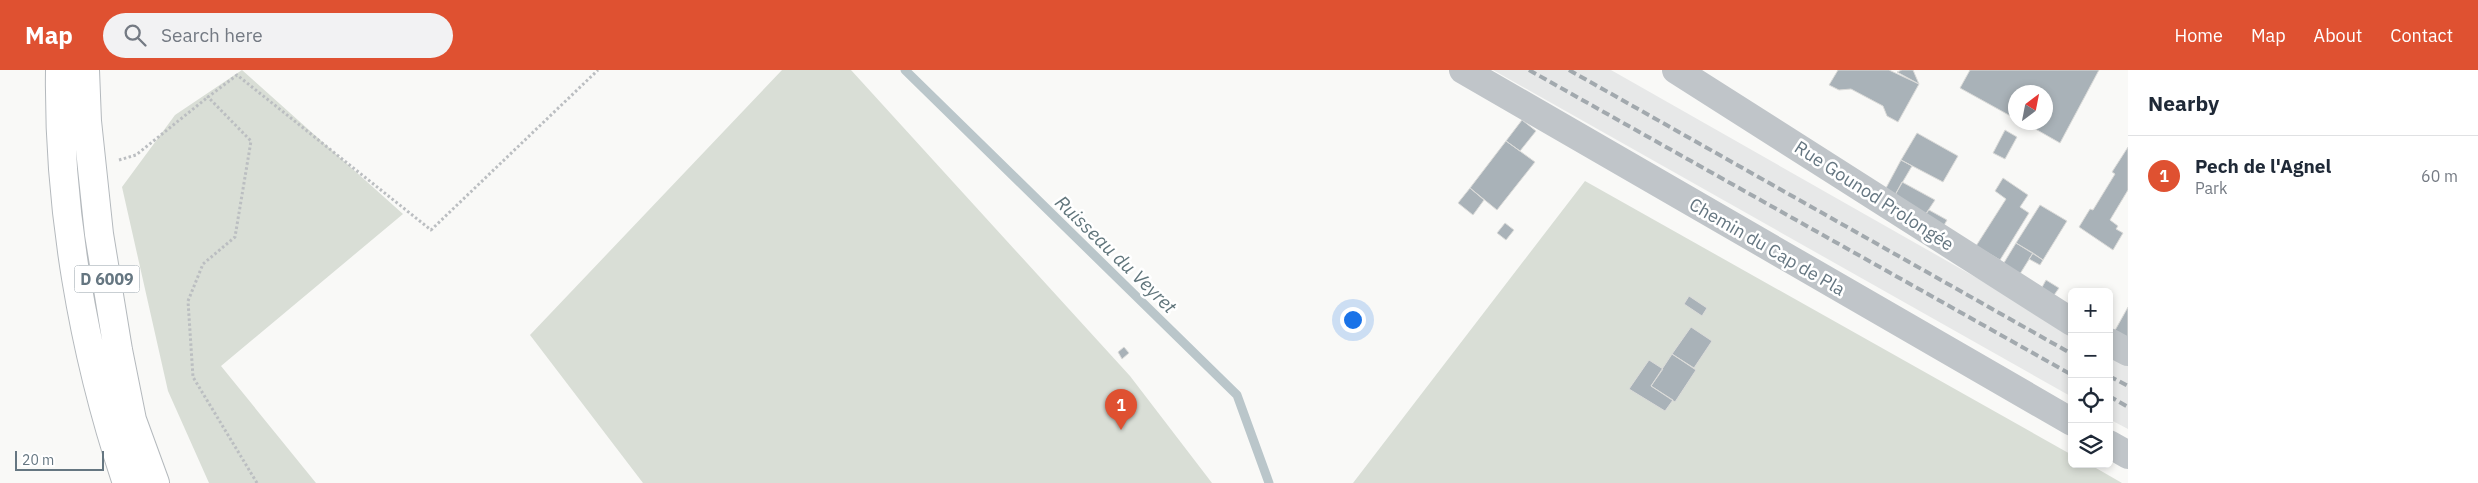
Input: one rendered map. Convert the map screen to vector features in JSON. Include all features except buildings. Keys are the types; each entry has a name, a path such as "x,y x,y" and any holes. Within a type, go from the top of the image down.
{"main road":[{"name":"D 6009","path":"60,70 59,119 73,248 91,356 109,428 127,483"},
{"name":"D 6009","path":"85,70 87,120 99,234 118,350 132,420 155,483"}],"street":[{"name":"Chemin du Cap de Pla","path":"1463,70 2068,420"},
{"name":"Rue Gounod Prolongée","path":"1676,70 2068,319"},
{"path":"2113,344 2128,352"},
{"path":"2113,446 2128,454"}],"path":[{"path":"92,169 136,155 237,75 431,230 598,70"},
{"path":"208,97 251,141 235,237 203,264 188,301 193,377 257,483"}],"shaded area":[{"path":"242,70 403,214 221,366 316,483 209,483 168,391 122,187 175,115"},
{"path":"782,70 851,70 1130,376 1212,483 643,483 530,335"},
{"path":"1493,70 1611,70 2068,330 2068,395"},
{"path":"1585,181 2068,453 2068,468 2096,468 2122,483 1353,483"},
{"path":"2113,356 2128,364 2128,429 2113,421"}],"waterway":[{"name":"Ruisseau du Veyret","path":"905,70 1237,395 1269,483"}],"railway":[{"path":"1529,70 2068,373"},
{"path":"1569,70 2068,352"},
{"path":"2113,378 2128,386"},
{"path":"2113,398 2128,407"}],"place":[{"name":"Pech de l'Agnel","path":"1121,430"}]}
